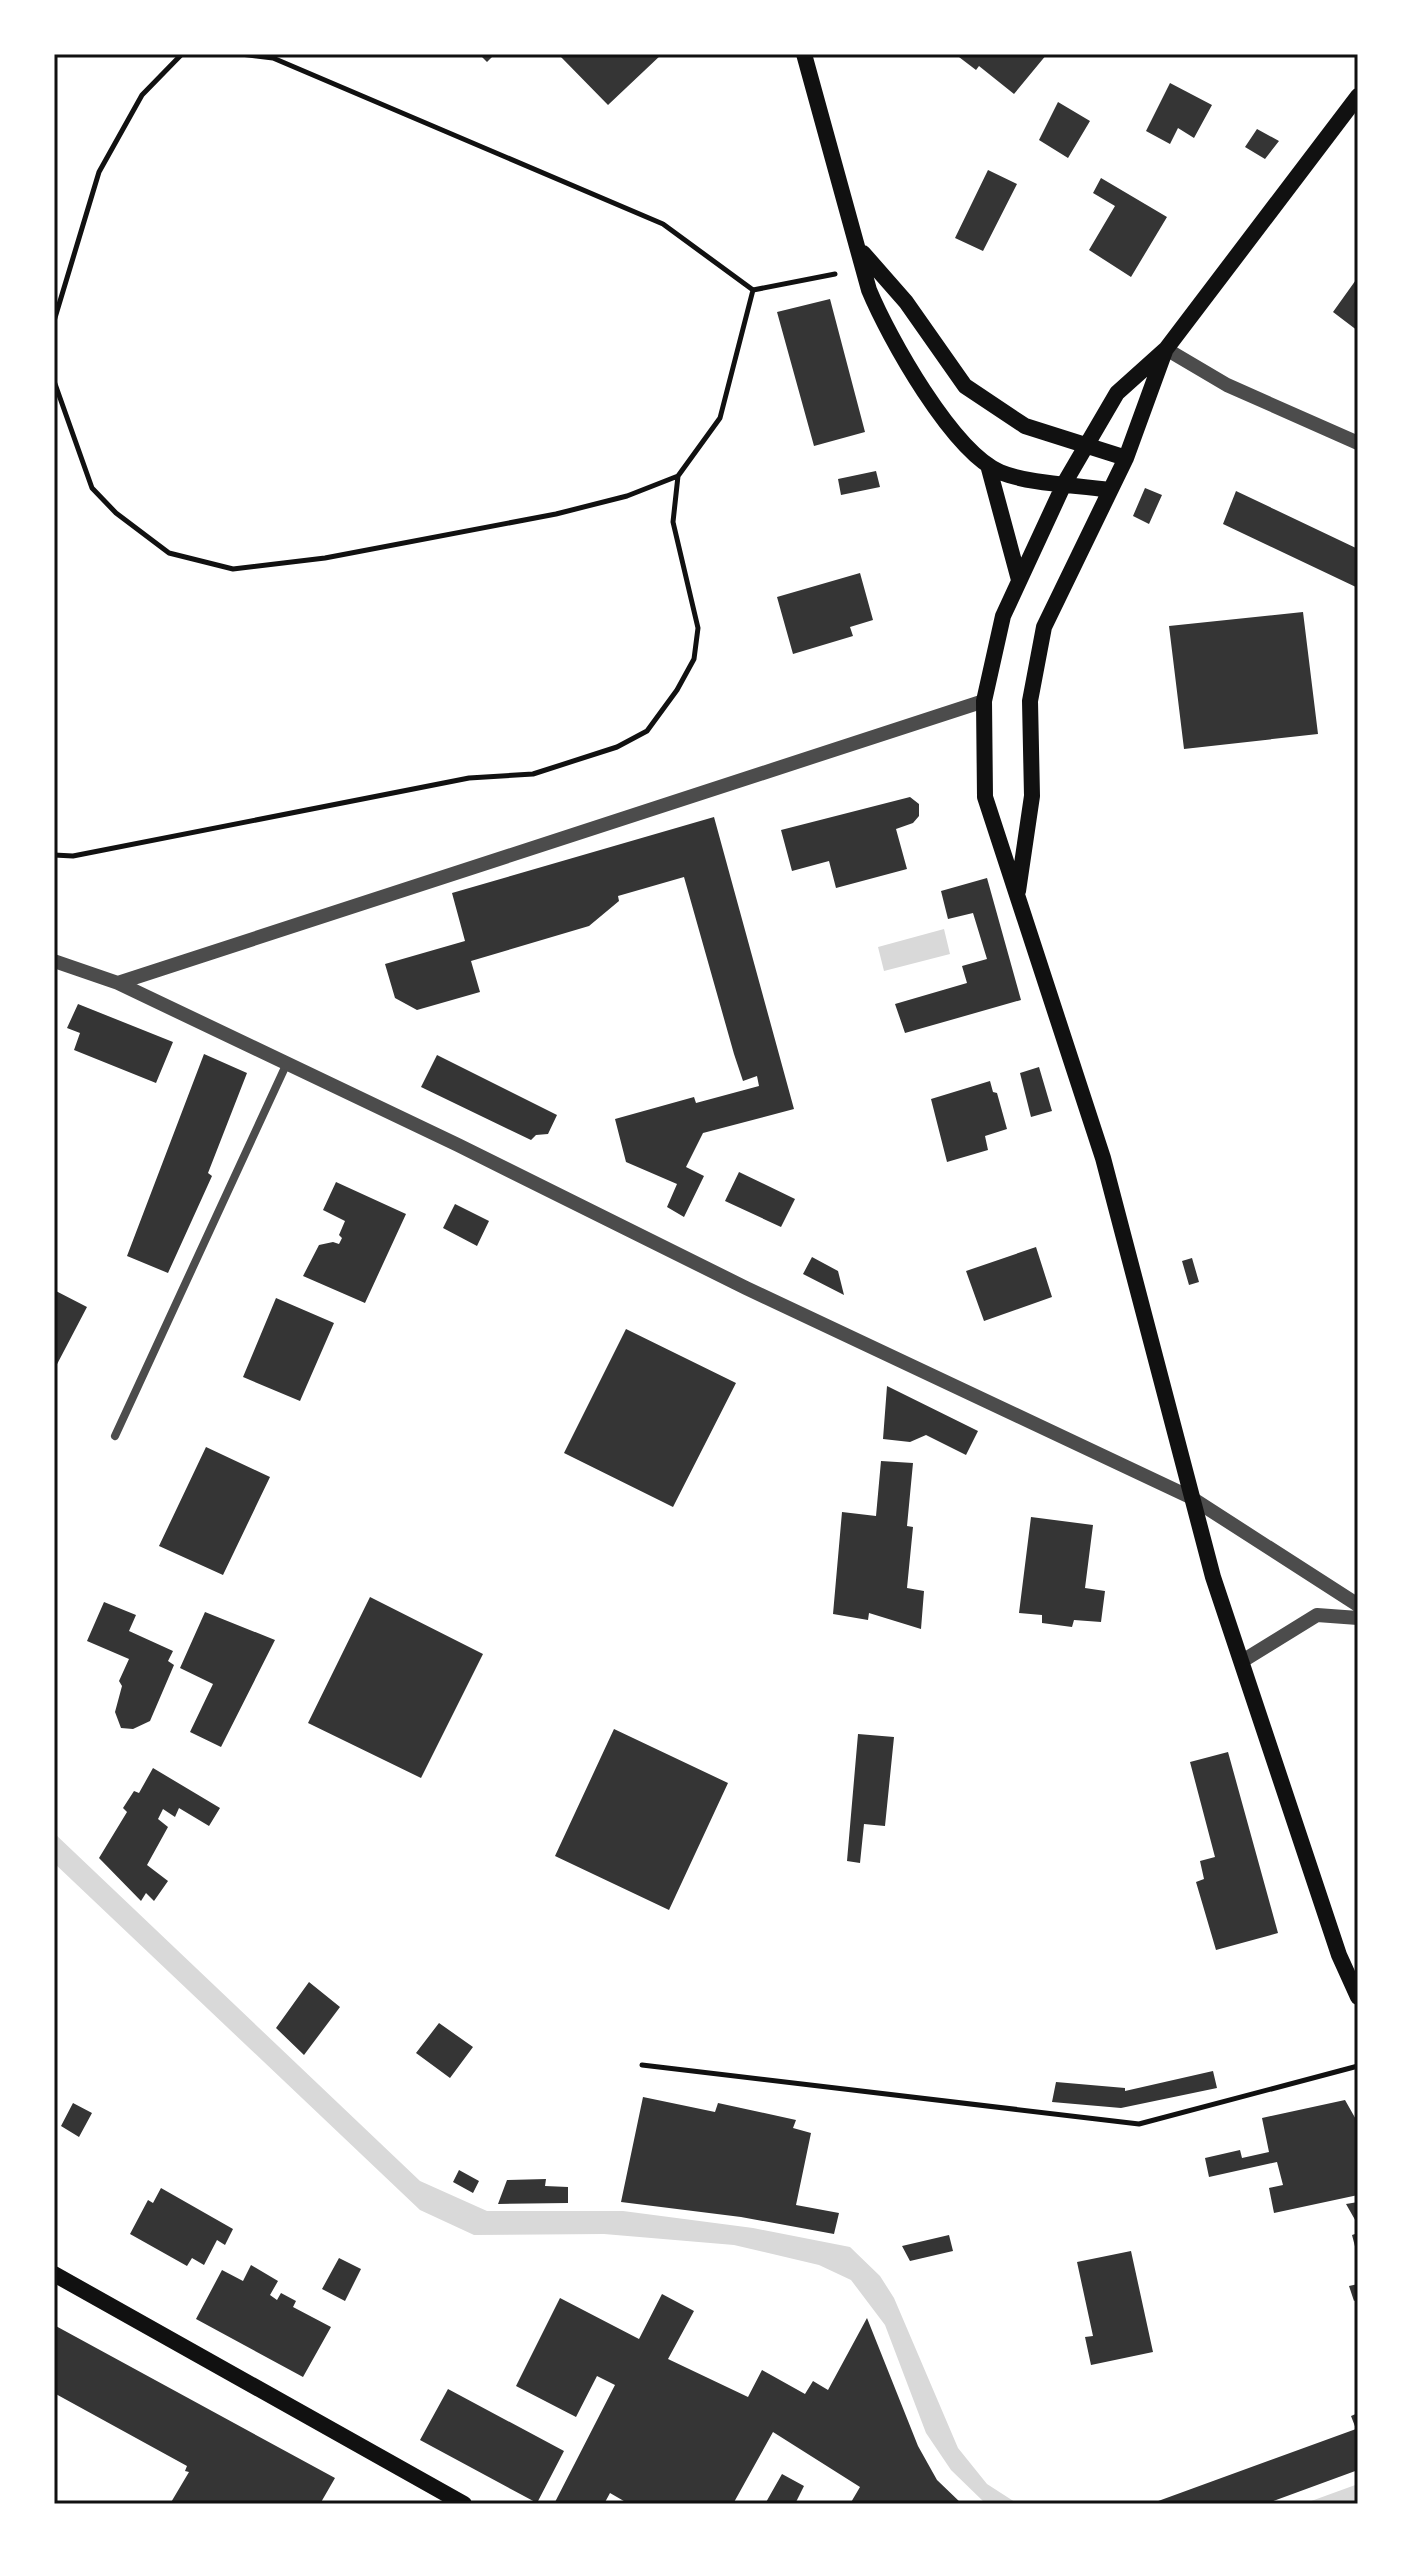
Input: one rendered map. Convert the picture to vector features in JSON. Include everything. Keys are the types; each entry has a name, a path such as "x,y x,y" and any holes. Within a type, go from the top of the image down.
{"main road":[{"path":"804,54 862,252 869,290 881,318 933,405 988,465 1002,473 1109,490"},
{"path":"1358,96 1166,349 1117,393 1065,482 1003,616 984,701 985,797 1103,1158 1213,1577 1244,1660 1334,1940 1358,1997"},
{"path":"862,252 906,302 965,386 1025,426 1085,448 1126,458"},
{"path":"1017,897 1032,796 1030,701 1044,627 1126,458 1166,349"},
{"path":"988,465 1019,580"},
{"path":"54,2274 460,2503"}],"street":[{"path":"1166,349 1227,385 1358,443"},
{"path":"118,983 984,701"},
{"path":"54,961 118,983 746,1288 1190,1497 1358,1605"},
{"path":"115,1436 287,1063"},
{"path":"1244,1660 1317,1615 1358,1618"}],"path":[{"path":"54,321 99,172 142,95 182,54"},
{"path":"241,54 288,64 663,224 753,290 824,276"},
{"path":"54,855 73,856 469,778 533,774 617,747 647,731 677,690 694,659 698,628 673,522 678,476 720,418 753,290"},
{"path":"54,381 92,488 108,505 169,553 233,569 325,558 556,514 627,496 678,476"},
{"path":"642,2065 1139,2124 1358,2066"}],"shaded area":[{"path":"944,929 950,954 884,971 878,947"},
{"path":"54,1833 420,2181 487,2211 623,2211 753,2228 850,2247 880,2276 894,2298 958,2448 987,2484 1018,2504 986,2504 951,2470 926,2433 885,2325 851,2280 819,2265 734,2245 604,2234 474,2235 420,2210 54,1863"},
{"path":"1358,2484 1358,2504 1303,2504"}],"building":[{"path":"479,54 495,54 487,62"},
{"path":"662,54 608,105 560,56"},
{"path":"955,54 1047,54 1014,94 979,66 976,70"},
{"path":"1170,83 1212,105 1194,138 1178,128 1170,144 1146,131"},
{"path":"1058,102 1090,121 1068,158 1039,140"},
{"path":"1257,129 1279,141 1265,159 1245,147"},
{"path":"988,170 1017,184 983,251 955,238"},
{"path":"1101,178 1167,217 1131,277 1089,250 1115,206 1093,193"},
{"path":"1358,277 1358,331 1333,312"},
{"path":"830,299 865,432 814,446 777,312"},
{"path":"876,471 880,487 841,495 838,479"},
{"path":"1145,488 1162,495 1149,524 1133,516"},
{"path":"1236,491 1358,549 1358,588 1223,524"},
{"path":"860,573 873,620 850,627 853,636 793,654 777,597"},
{"path":"1303,612 1318,734 1184,749 1169,626"},
{"path":"910,797 919,804 919,816 913,823 896,829 907,869 836,888 829,861 792,871 781,830"},
{"path":"714,817 794,1109 703,1133 686,1167 704,1176 684,1217 667,1207 677,1184 626,1162 615,1119 694,1097 696,1103 759,1086 757,1076 743,1081 684,877 618,896 619,901 589,926 471,961 480,992 417,1010 395,998 385,964 465,941 452,893"},
{"path":"987,878 1021,1000 905,1033 895,1004 967,983 962,966 987,959 973,913 948,919 941,891"},
{"path":"78,1004 173,1042 156,1083 74,1050 80,1033 67,1028"},
{"path":"204,1054 247,1073 208,1173 212,1176 168,1273 127,1256"},
{"path":"437,1055 557,1115 548,1134 536,1135 531,1140 421,1087"},
{"path":"1039,1067 1052,1111 1031,1117 1020,1073"},
{"path":"990,1081 993,1092 997,1093 1007,1129 985,1136 988,1150 947,1162 931,1099"},
{"path":"739,1172 795,1199 781,1227 725,1201"},
{"path":"336,1182 406,1214 365,1303 303,1276 319,1245 339,1244 342,1238 339,1235 345,1221 323,1210"},
{"path":"455,1204 489,1221 477,1246 443,1228"},
{"path":"1036,1247 1052,1297 984,1321 966,1271"},
{"path":"812,1257 838,1271 844,1295 803,1274"},
{"path":"1192,1258 1199,1282 1189,1285 1182,1261"},
{"path":"54,1290 87,1307 54,1370"},
{"path":"276,1298 334,1323 300,1401 243,1377"},
{"path":"626,1329 736,1383 673,1507 564,1453"},
{"path":"887,1386 978,1431 966,1455 926,1435 910,1442 883,1439"},
{"path":"206,1447 270,1477 223,1575 159,1546"},
{"path":"881,1461 913,1463 907,1526 913,1527 907,1588 924,1591 921,1629 869,1613 868,1620 833,1614 842,1512 876,1516"},
{"path":"1031,1517 1093,1525 1085,1588 1105,1591 1101,1622 1074,1620 1072,1627 1042,1623 1042,1615 1019,1613"},
{"path":"370,1597 483,1654 421,1778 308,1723"},
{"path":"104,1602 136,1615 129,1631 173,1651 168,1661 174,1665 150,1721 133,1729 121,1728 115,1712 122,1686 119,1681 129,1659 87,1641"},
{"path":"205,1612 275,1640 221,1747 190,1732 213,1684 180,1668"},
{"path":"614,1729 728,1783 669,1910 555,1856"},
{"path":"858,1734 894,1737 885,1826 864,1824 860,1863 847,1861"},
{"path":"1228,1752 1278,1933 1216,1950 1196,1882 1204,1879 1200,1861 1215,1857 1190,1762"},
{"path":"153,1768 220,1808 209,1826 179,1808 175,1817 163,1809 158,1819 168,1827 147,1865 168,1881 154,1901 146,1893 141,1901 99,1858 127,1812 123,1808 134,1791 139,1793"},
{"path":"309,1982 340,2007 304,2055 276,2028"},
{"path":"439,2023 473,2047 450,2078 416,2053"},
{"path":"1213,2071 1217,2088 1121,2108 1052,2102 1056,2082 1125,2088 1125,2091"},
{"path":"643,2097 715,2112 718,2103 796,2120 793,2128 811,2133 796,2205 839,2213 834,2234 741,2217 621,2202"},
{"path":"1345,2100 1358,2123 1358,2195 1274,2213 1269,2188 1283,2185 1277,2162 1209,2177 1205,2158 1240,2150 1242,2158 1269,2152 1262,2118"},
{"path":"73,2103 92,2113 79,2137 61,2126"},
{"path":"459,2170 479,2181 473,2193 453,2182"},
{"path":"546,2179 545,2186 568,2187 568,2203 498,2204 507,2180"},
{"path":"161,2188 233,2229 225,2245 217,2240 204,2265 192,2258 187,2266 130,2234 148,2200 153,2203"},
{"path":"1358,2202 1358,2225 1346,2204"},
{"path":"1358,2233 1358,2253 1357,2254 1352,2235"},
{"path":"949,2235 953,2251 910,2261 902,2246"},
{"path":"1131,2251 1153,2352 1091,2365 1085,2337 1093,2336 1077,2262"},
{"path":"339,2258 361,2269 345,2301 322,2289"},
{"path":"251,2265 278,2281 270,2295 277,2300 281,2293 296,2301 293,2307 331,2327 303,2377 196,2319 222,2270 243,2281"},
{"path":"1358,2284 1358,2299 1354,2301 1349,2286"},
{"path":"662,2294 694,2311 668,2359 748,2397 762,2370 805,2394 813,2381 828,2390 867,2318 918,2446 937,2480 962,2504 850,2504 860,2487 773,2432 733,2504 629,2504 610,2493 604,2504 554,2504 615,2385 597,2376 576,2417 516,2386 560,2298 639,2339"},
{"path":"54,2325 335,2478 320,2504 170,2504 189,2472 185,2471 187,2466 54,2393"},
{"path":"448,2389 564,2451 537,2503 420,2440"},
{"path":"1358,2413 1358,2470 1265,2504 1150,2504 1356,2429 1351,2416"},
{"path":"782,2474 804,2486 795,2504 765,2504"}]}
